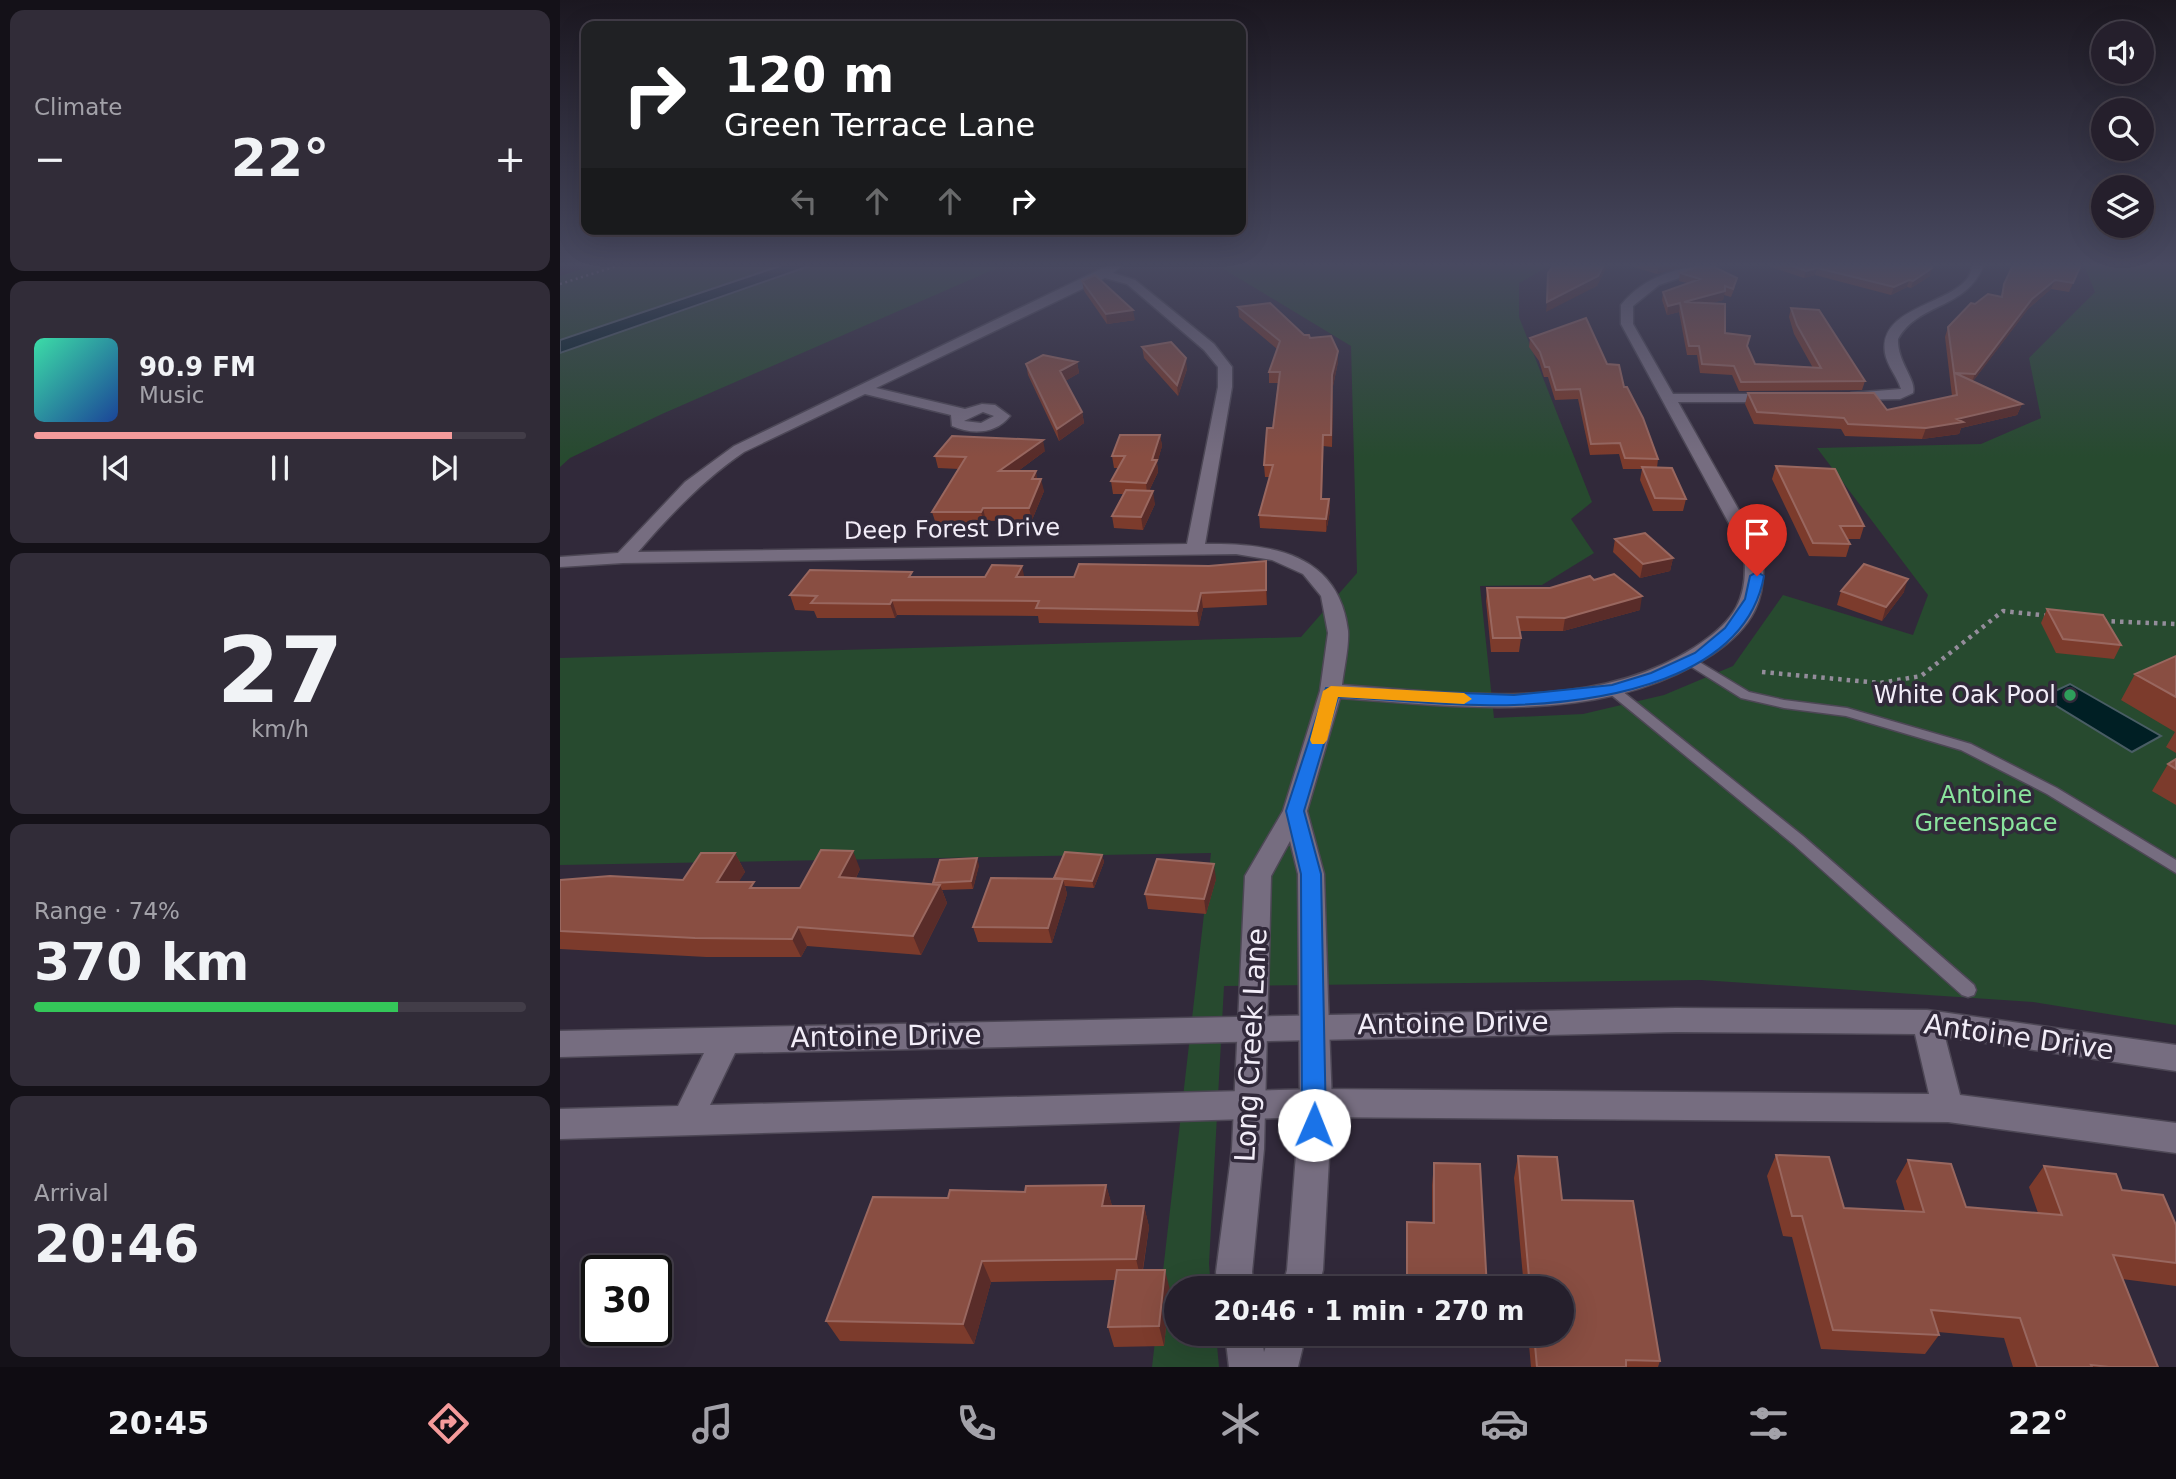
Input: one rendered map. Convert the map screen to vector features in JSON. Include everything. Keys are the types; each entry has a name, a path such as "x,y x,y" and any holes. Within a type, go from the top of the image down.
{"street":[{"path":"623,558 684,491 720,461 861,389 988,329"},
{"path":"1188,329 1209,347 1225,367 1225,387 1195,549"},
{"path":"1331,691 1514,700 1613,690 1657,677 1691,661 1730,631 1753,599 1757,576 1752,551 1630,329"},
{"path":"1839,397 1900,395 1908,390 1907,380 1891,352 1891,338 1898,329"},
{"path":"861,389 962,413"},
{"path":"1667,398 1786,398"},
{"name":"Deep Forest Drive","path":"560,562 623,558 1237,549 1276,555 1309,570 1330,595"},
{"name":"Long Creek Lane","path":"1234,1276 1250,1105 1258,876 1295,811 1331,691 1338,632 1330,595"},
{"path":"1295,811 1311,874 1316,1103 1303,1276"},
{"name":"Antoine Drive","path":"560,1044 1676,1020 1927,1022 2176,1058"},
{"path":"1927,1022 1948,1108"},
{"path":"687,1120 726,1040"},
{"path":"560,1124 1316,1103 1948,1108 2176,1138"},
{"path":"1245,1346 1248,1367"},
{"path":"1279,1367 1285,1346"}],"lane":[{"path":"1691,661 1745,695 1784,704 1847,712 1966,747 2052,791 2176,867"},
{"path":"1613,690 1798,840 1968,990"}],"path":[{"path":"1762,672 1880,683 1921,676 2003,611 2054,616"},
{"path":"2093,620 2176,624"}],"green space":[{"path":"560,329 858,329 662,414 570,458 560,467"},
{"name":"Antoine Greenspace","path":"1323,329 1524,329 1592,502 1571,519 1594,553 1542,585 1480,586 1494,718 1583,714 1664,695 1733,666 1783,595 1913,635 1928,595 1817,448 1981,444 2041,418 2029,358 2058,329 2176,329 2176,1025 2033,1002 1701,980 1224,986 1210,1276 1164,1276 1164,1346 1217,1346 1219,1367 1152,1367 1211,853 560,865 560,658 1301,637 1357,573 1351,346"}],"shaded area":[{"path":"593,329 629,329 560,353 560,340"},
{"path":"2070,684 2161,736 2132,752 2042,697"}],"building":[{"path":"1265,329 1297,329 1310,338 1331,336 1338,351 1332,375 1331,435 1323,435 1321,499 1329,499 1326,519 1259,515 1273,465 1264,465 1267,428 1273,428 1280,372 1269,372 1280,341"},
{"path":"1556,329 1591,329 1607,364 1619,365 1624,387 1627,387 1643,418 1658,459 1625,458 1620,443 1591,444 1580,389 1556,390 1549,367 1545,367 1540,352 1530,338"},
{"path":"1685,329 1725,329 1725,333 1750,336 1747,346 1755,364 1821,368 1799,329 1831,329 1865,381 1741,382 1734,366 1702,364 1699,346 1689,346"},
{"path":"1948,329 2009,329 1975,374 1955,373 2022,404 1957,419 1963,422 1926,428 1848,424 1844,418 1757,412 1748,393 1874,393 1887,410 1957,395"},
{"path":"1171,342 1186,358 1177,385 1142,347"},
{"path":"1043,355 1077,362 1060,371 1082,412 1057,429 1026,364"},
{"path":"1120,435 1160,435 1152,460 1157,460 1146,483 1111,481 1125,456 1112,456"},
{"path":"952,436 1043,440 999,471 1036,471 1032,479 1041,479 1029,508 932,512 966,457 935,456"},
{"path":"1776,466 1835,469 1864,526 1840,526 1850,544 1813,543"},
{"path":"1642,467 1672,468 1686,499 1655,498"},
{"path":"1126,490 1153,491 1141,517 1112,516"},
{"path":"1645,533 1673,558 1643,564 1615,539"},
{"path":"1266,561 1266,590 1201,593 1197,611 1036,608 1039,601 892,600 890,604 811,603 817,596 790,595 810,570 912,572 909,577 985,577 992,565 1022,566 1016,577 1074,577 1079,564 1209,566"},
{"path":"1864,564 1908,579 1886,607 1841,591"},
{"path":"1614,574 1642,596 1565,618 1517,617 1521,638 1493,638 1487,588 1550,588 1590,576 1594,580"},
{"path":"2047,609 2103,615 2121,645 2063,639"},
{"path":"2176,656 2176,697 2135,674"},
{"path":"2176,759 2176,769 2168,764"},
{"path":"821,850 853,851 839,877 940,885 913,936 798,927 792,939 695,938 560,931 560,880 610,876 683,880 701,853 735,853 717,882 754,882 750,888 800,888"},
{"path":"1065,852 1102,855 1092,881 1054,878"},
{"path":"977,858 971,881 933,883 940,860"},
{"path":"1157,859 1214,864 1204,899 1145,894"},
{"path":"991,878 1063,879 1048,928 973,927"},
{"path":"1776,1155 1829,1157 1844,1208 1924,1212 1908,1160 1951,1164 1966,1207 2062,1215 2044,1166 2116,1174 2122,1190 2163,1195 2176,1225 2176,1263 2113,1255 2158,1367 2037,1367 2020,1318 1931,1310 1939,1335 1833,1330 1802,1216 1792,1216"},
{"path":"1518,1156 1557,1157 1562,1200 1633,1201 1660,1361 1626,1360 1626,1367 1537,1367 1535,1346 1574,1346 1574,1276 1529,1276"},
{"path":"1434,1163 1480,1164 1486,1276 1407,1276 1407,1222 1434,1223"},
{"path":"1106,1185 1102,1206 1144,1206 1136,1259 982,1261 963,1324 826,1321 873,1197 948,1198 950,1190 1025,1192 1026,1186"},
{"path":"1117,1270 1165,1270 1159,1326 1108,1327"}],"slow traffic":[{"path":"1318,740 1331,691 1464,699"}],"place":[{"name":"White Oak Pool","path":"2070,695"}],"route":[{"path":"1314,1125 1316,1103 1311,874 1295,811 1331,691 1514,700 1613,690 1657,677 1700,656 1730,631 1753,599 1757,576"}]}
